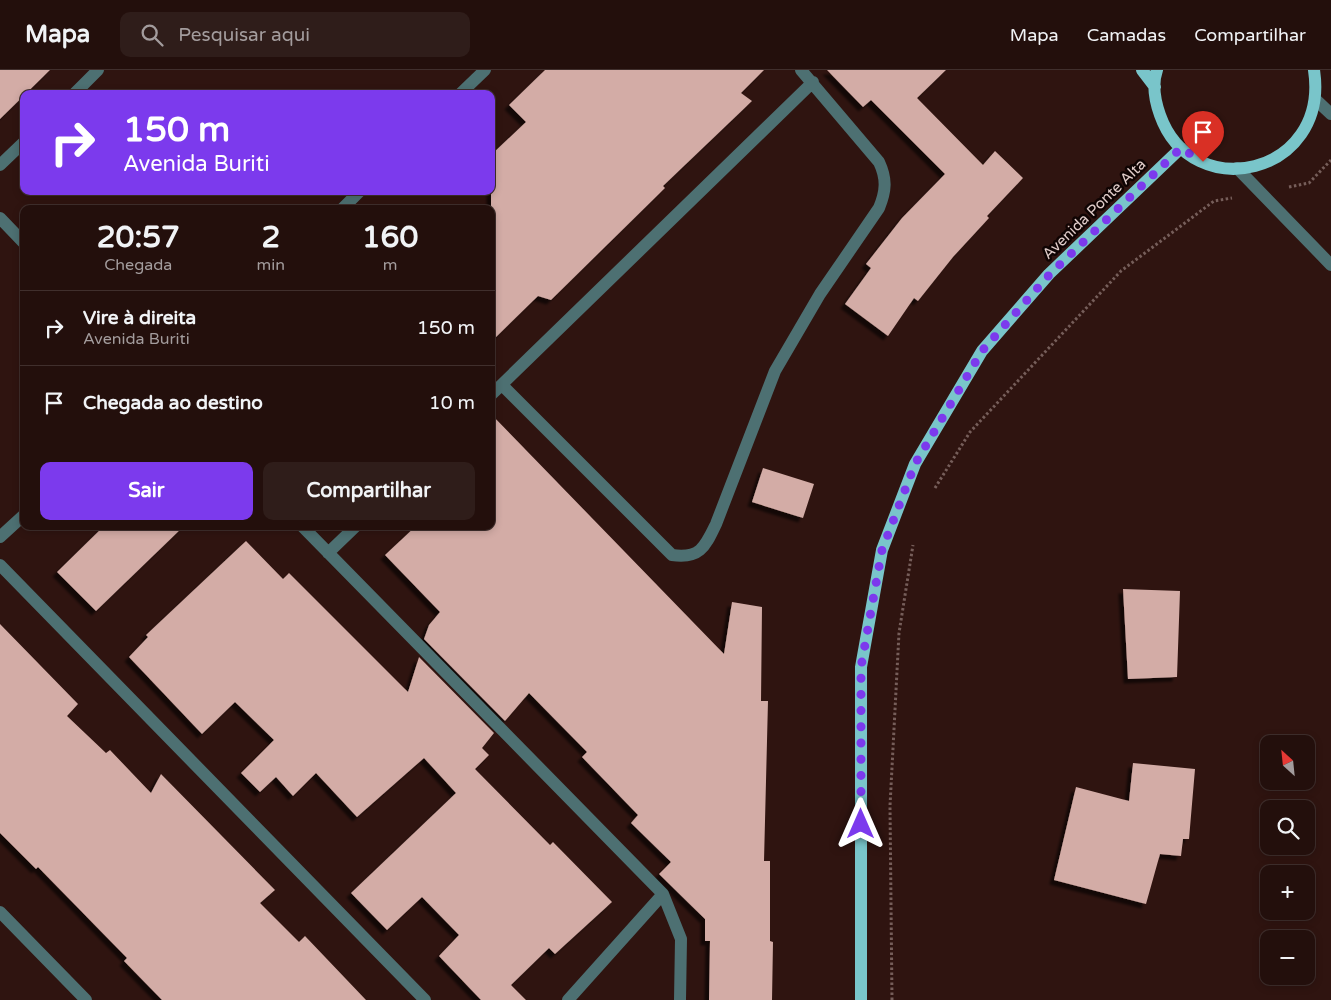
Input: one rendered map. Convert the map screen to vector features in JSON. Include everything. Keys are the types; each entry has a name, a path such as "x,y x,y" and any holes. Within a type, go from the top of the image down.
{"main road":[{"path":"1142,70 1155,86"},
{"path":"1157,70 1156,102 1164,127 1181,148 1203,162 1229,169 1255,167 1280,156 1299,138 1313,115 1317,88 1314,70"},
{"name":"Avenida Ponte Alta","path":"861,1000 861,667 882,550 915,464 982,351 1050,274 1181,148"}],"street":[{"path":"78,90 98,70"},
{"path":"464,90 485,70"},
{"path":"502,385 672,555 685,557 699,553 708,541 716,524 775,372 820,294 878,208 886,192 886,179 879,162 801,70"},
{"path":"495,391 813,82"},
{"path":"1316,98 1331,114"},
{"path":"0,165 20,146"},
{"path":"1237,168 1331,265"},
{"path":"346,205 356,195"},
{"path":"0,218 20,239"},
{"path":"0,537 20,519"},
{"path":"306,530 663,894 681,939 680,1000"},
{"path":"328,553 352,530"},
{"path":"0,565 425,1000"},
{"path":"568,1000 663,894"},
{"path":"0,912 86,1000"}],"path":[{"path":"932,493 970,432 1121,271 1214,201 1309,183 1331,160"},
{"path":"892,1000 890,806 900,633 916,536"}],"building":[{"path":"0,70 50,70 30,90 20,90 20,99 0,119"},
{"path":"545,70 764,70 741,93 752,101 663,186 665,188 551,300 538,296 495,338 495,205 491,205 491,195 495,195 495,151 526,122 509,105"},
{"path":"827,70 946,70 917,98 983,165 995,151 1023,178 987,216 989,218 953,257 918,301 914,298 888,336 845,304 871,268 866,264 902,218 945,174 871,100 863,107"},
{"path":"495,418 724,654 732,602 762,607 761,701 768,701 764,861 770,861 770,941 773,942 772,1000 709,1000 710,941 705,941 705,919 659,874 671,862 631,823 638,815 582,757 587,752 529,693 505,721 424,639 429,625 440,612 385,555 412,530 495,530"},
{"path":"763,468 814,484 803,518 752,502"},
{"path":"100,530 180,530 96,611 57,572"},
{"path":"246,541 283,579 289,573 408,692 419,657 494,733 482,748 489,755 475,769 550,845 553,842 612,902 555,954 549,948 511,985 526,1000 481,1000 439,956 459,935 422,897 387,930 351,893 456,793 424,758 357,817 316,773 293,796 276,777 260,792 241,773 274,740 235,702 202,734 129,657 148,637 146,635"},
{"path":"1123,589 1180,591 1177,677 1128,679"},
{"path":"0,624 78,704 67,716 106,753 110,750 151,793 161,774 275,890 260,903 299,942 305,936 366,1000 162,1000 124,961 127,958 38,867 36,869 0,833"},
{"path":"1133,763 1195,769 1189,839 1183,839 1181,856 1160,854 1146,904 1054,880 1076,787 1129,801"}],"route":[{"path":"861,824 861,667 882,550 915,464 982,351 1050,274 1181,148 1203,162"}]}
